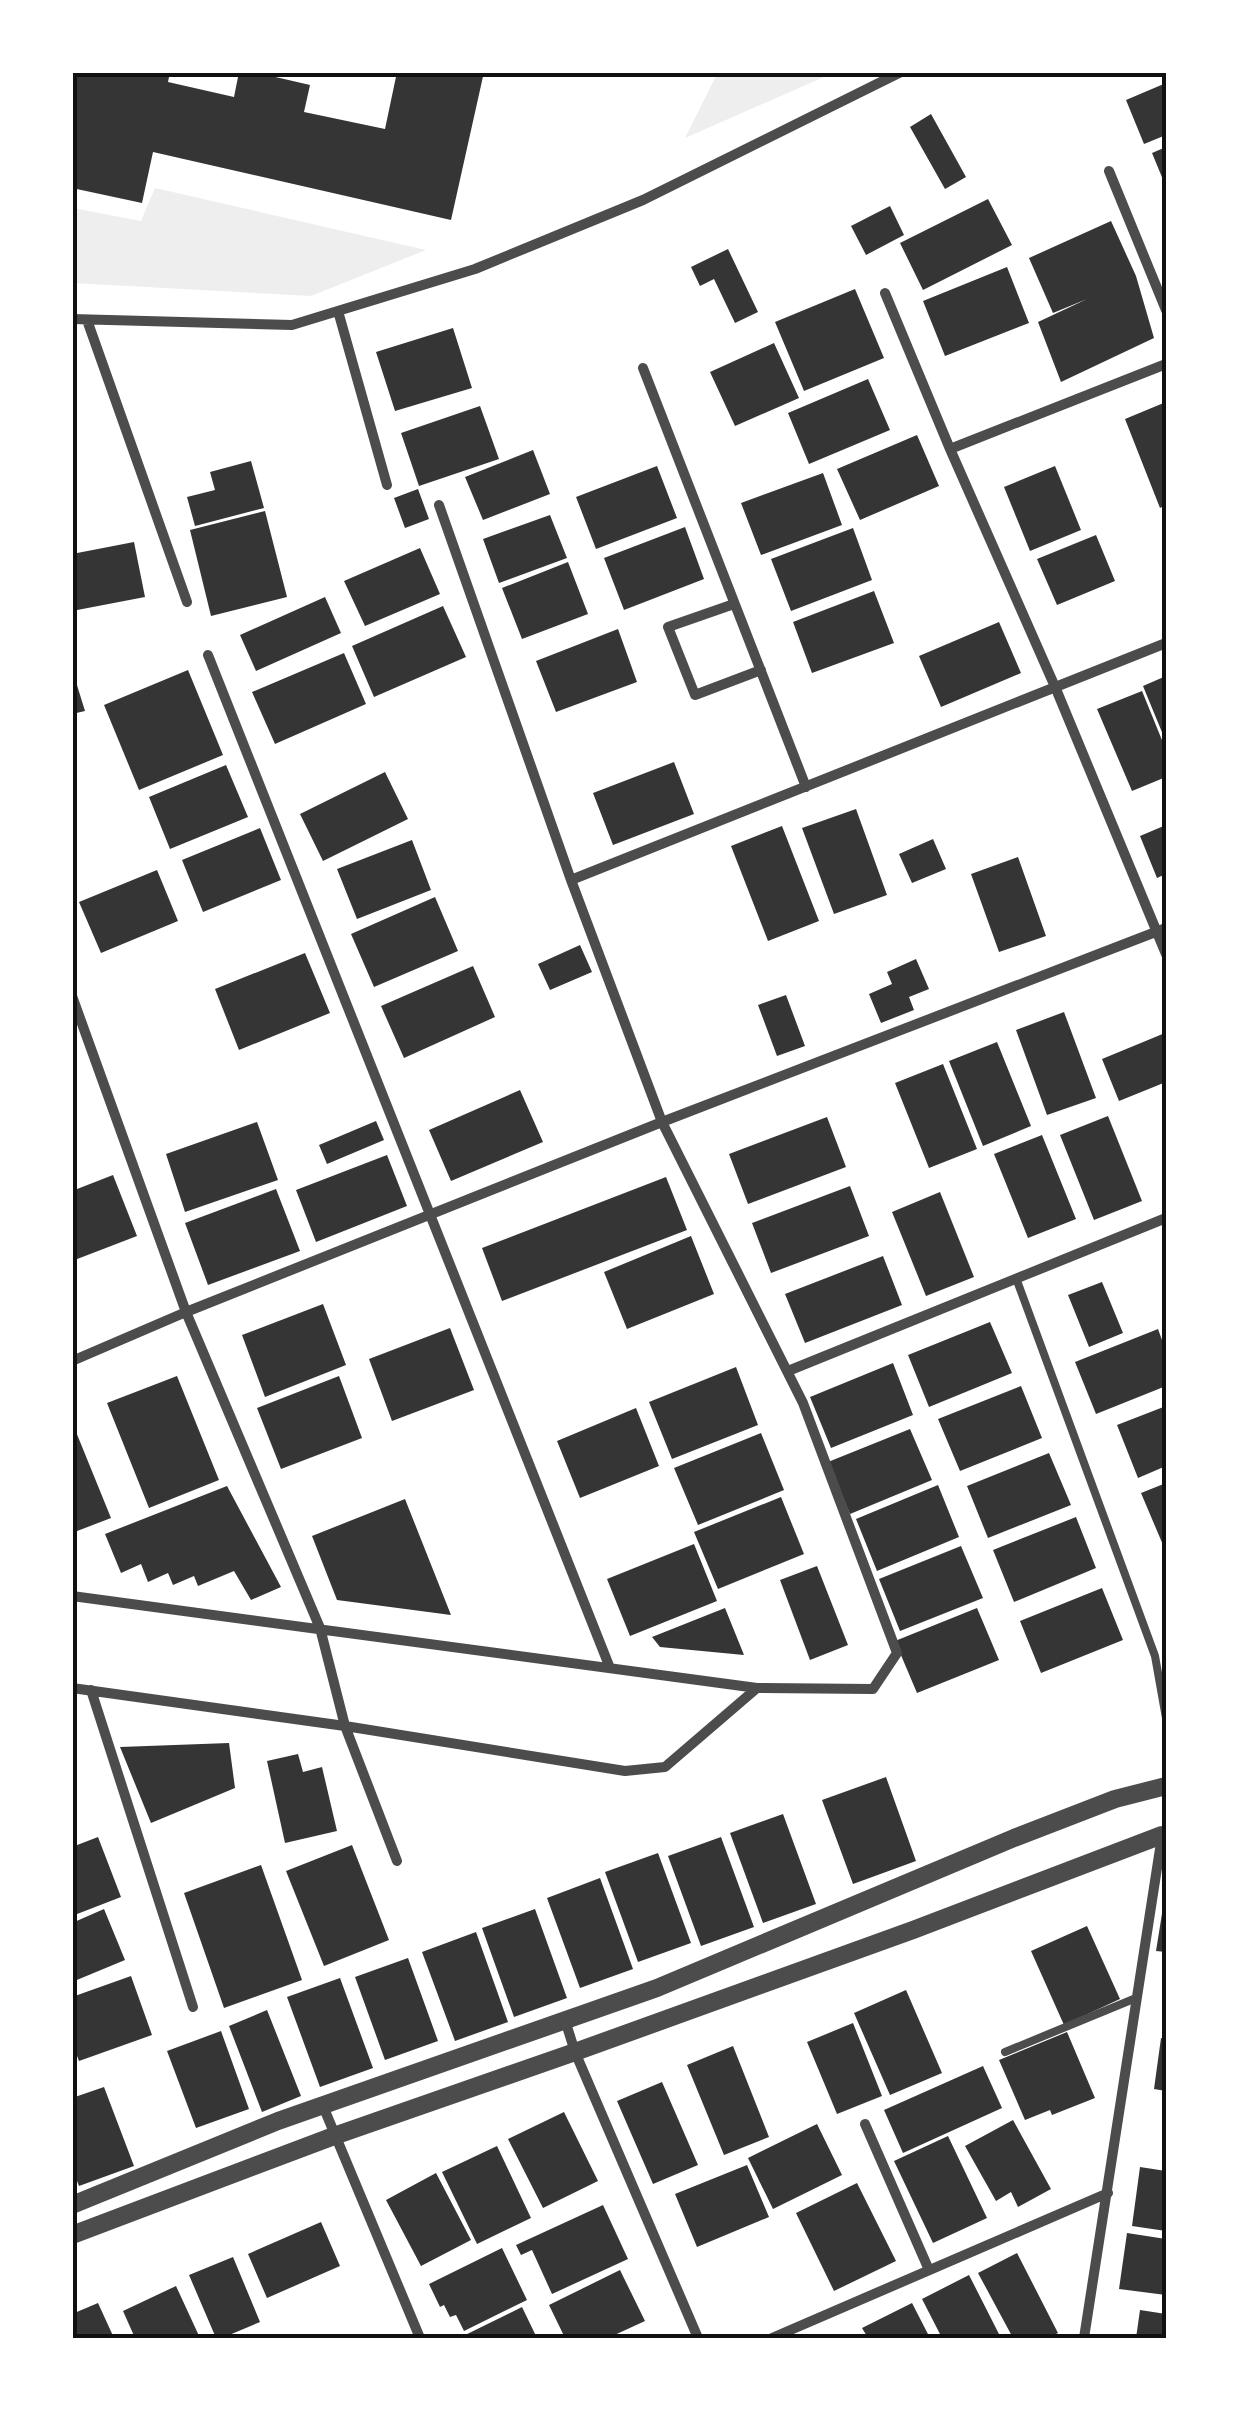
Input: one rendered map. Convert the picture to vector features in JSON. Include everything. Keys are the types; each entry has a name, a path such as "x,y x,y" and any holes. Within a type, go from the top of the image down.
{"street":[{"path":"72,319 292,325 475,269 643,200 901,72"},
{"path":"1109,171 1166,310"},
{"path":"884,293 1162,930 1166,954"},
{"path":"338,311 387,485"},
{"path":"87,320 187,602"},
{"path":"950,449 1166,364"},
{"path":"643,368 806,787"},
{"path":"72,1596 757,1688 874,1688 896,1653 788,1371 662,1122 438,505"},
{"path":"734,604 668,627 695,695 760,670"},
{"path":"571,880 1166,643"},
{"path":"208,654 610,1668"},
{"path":"72,1360 662,1122 1162,930"},
{"path":"72,996 186,1312 320,1628 345,1726 397,1862"},
{"path":"788,1371 1166,1218"},
{"path":"72,1688 625,1771 665,1767 757,1688"},
{"path":"91,1690 193,2007"},
{"path":"72,2205 278,2121 657,1988 1014,1838 1116,1799 1166,1786"},
{"path":"1084,2338 1164,1835"},
{"path":"72,2235 1164,1835"},
{"path":"565,2020 698,2338"},
{"path":"322,2106 420,2338"},
{"path":"865,2124 930,2270"},
{"path":"772,2338 1108,2193"}],"lane":[{"path":"1016,1278 1155,1656 1166,1718"},
{"path":"1006,2052 1136,1998"}],"shaded area":[{"path":"718,72 833,72 833,73 685,138"},
{"path":"155,188 426,250 311,296 73,283 73,208 141,221"}],"building":[{"path":"78,72 170,72 168,82 234,97 239,72 254,72 310,85 304,112 385,129 397,72 484,72 451,220 153,152 142,203 72,188 72,98"},
{"path":"1166,83 1166,135 1144,144 1126,100"},
{"path":"931,114 966,177 945,189 910,127"},
{"path":"1166,147 1166,187 1152,153"},
{"path":"988,199 1012,245 923,290 900,243"},
{"path":"890,206 904,235 866,255 851,226"},
{"path":"1111,221 1136,276 1154,338 1061,382 1038,322 1087,299 1053,313 1029,258"},
{"path":"728,249 758,312 735,323 714,279 700,286 691,267"},
{"path":"1007,267 1029,323 945,356 923,301"},
{"path":"855,289 884,358 804,391 775,322"},
{"path":"453,328 472,388 395,411 376,352"},
{"path":"774,343 799,398 735,426 710,372"},
{"path":"868,379 890,430 809,464 788,413"},
{"path":"1166,402 1166,505 1160,508 1125,419"},
{"path":"480,406 499,459 419,486 401,433"},
{"path":"917,435 939,486 860,520 837,469"},
{"path":"533,450 550,494 483,520 465,477"},
{"path":"251,461 264,508 195,526 187,497 215,490 210,472"},
{"path":"657,466 677,518 596,549 576,497"},
{"path":"1055,466 1081,530 1030,551 1004,487"},
{"path":"823,473 842,525 761,555 741,503"},
{"path":"418,489 429,519 405,528 394,498"},
{"path":"265,511 287,597 211,616 190,530"},
{"path":"550,515 567,558 499,583 483,539"},
{"path":"685,527 704,579 624,610 604,558"},
{"path":"853,528 872,580 791,611 771,559"},
{"path":"1096,535 1115,581 1057,605 1037,559"},
{"path":"134,542 145,597 72,611 72,554"},
{"path":"420,548 440,594 365,626 344,581"},
{"path":"568,562 588,614 522,639 502,588"},
{"path":"874,591 894,643 812,673 793,622"},
{"path":"325,597 341,633 256,671 240,635"},
{"path":"443,606 466,657 374,697 352,646"},
{"path":"999,622 1021,673 941,707 919,656"},
{"path":"618,629 637,682 556,712 536,661"},
{"path":"344,653 366,704 275,744 252,692"},
{"path":"72,669 85,711 72,714"},
{"path":"188,670 223,755 139,790 104,705"},
{"path":"1166,676 1166,742 1143,686"},
{"path":"1142,691 1166,750 1166,777 1132,791 1097,709"},
{"path":"674,762 694,814 613,845 593,793"},
{"path":"226,765 248,817 170,849 149,797"},
{"path":"385,772 408,819 323,861 300,814"},
{"path":"856,809 887,895 834,914 802,828"},
{"path":"1166,825 1166,874 1157,878 1140,836"},
{"path":"782,826 819,921 768,941 731,846"},
{"path":"260,828 281,880 203,912 182,860"},
{"path":"933,839 946,869 912,883 899,854"},
{"path":"412,840 431,890 357,919 337,869"},
{"path":"1018,857 1046,936 999,952 971,874"},
{"path":"157,870 178,921 101,953 79,902"},
{"path":"435,897 458,951 374,987 351,934"},
{"path":"580,945 592,972 550,990 538,964"},
{"path":"305,953 330,1013 239,1050 215,989"},
{"path":"916,959 929,989 909,997 914,1010 881,1023 869,994 892,984 887,972"},
{"path":"473,966 495,1017 404,1058 381,1006"},
{"path":"786,995 805,1046 777,1056 758,1005"},
{"path":"1064,1012 1096,1098 1047,1115 1016,1030"},
{"path":"1165,1033 1166,1082 1119,1101 1102,1059"},
{"path":"997,1042 1031,1126 983,1146 949,1061"},
{"path":"943,1064 977,1149 929,1168 895,1083"},
{"path":"520,1090 543,1142 451,1181 429,1130"},
{"path":"1108,1116 1142,1201 1094,1220 1060,1135"},
{"path":"827,1117 846,1167 748,1204 729,1154"},
{"path":"376,1121 384,1140 327,1164 319,1145"},
{"path":"257,1122 278,1180 185,1212 166,1154"},
{"path":"1042,1135 1076,1219 1028,1238 994,1154"},
{"path":"387,1155 407,1206 316,1242 296,1190"},
{"path":"113,1175 137,1236 72,1261 72,1191"},
{"path":"666,1177 687,1230 502,1301 482,1248"},
{"path":"850,1186 869,1236 771,1273 752,1223"},
{"path":"276,1189 300,1251 208,1285 185,1223"},
{"path":"940,1192 974,1277 926,1296 892,1212"},
{"path":"691,1236 714,1294 627,1329 604,1272"},
{"path":"883,1256 902,1305 805,1343 785,1294"},
{"path":"1102,1282 1123,1333 1089,1347 1068,1295"},
{"path":"323,1304 346,1365 265,1397 242,1335"},
{"path":"990,1322 1012,1373 929,1407 908,1355"},
{"path":"450,1328 474,1390 392,1421 369,1359"},
{"path":"1158,1329 1166,1351 1166,1386 1096,1414 1075,1362"},
{"path":"893,1363 913,1415 831,1448 810,1397"},
{"path":"736,1367 758,1425 672,1459 649,1402"},
{"path":"177,1376 219,1480 149,1508 107,1403"},
{"path":"339,1376 362,1438 281,1469 257,1408"},
{"path":"1021,1386 1042,1438 960,1471 938,1419"},
{"path":"1166,1406 1166,1466 1138,1478 1117,1425"},
{"path":"636,1408 659,1466 580,1498 557,1441"},
{"path":"72,1422 111,1518 72,1533"},
{"path":"910,1429 932,1480 850,1514 828,1462"},
{"path":"761,1433 784,1490 698,1525 674,1468"},
{"path":"1049,1453 1071,1505 988,1538 967,1486"},
{"path":"1166,1483 1166,1552 1141,1493"},
{"path":"938,1485 959,1537 877,1571 856,1519"},
{"path":"227,1486 281,1587 251,1600 234,1571 198,1586 194,1576 173,1585 168,1573 148,1582 141,1564 121,1573 105,1534"},
{"path":"781,1497 804,1554 718,1589 694,1532"},
{"path":"405,1499 451,1615 337,1600 312,1536"},
{"path":"1076,1517 1096,1568 1014,1602 993,1550"},
{"path":"694,1544 717,1601 630,1636 607,1579"},
{"path":"961,1546 983,1598 900,1631 879,1579"},
{"path":"817,1566 848,1645 810,1660 780,1580"},
{"path":"1102,1588 1123,1640 1041,1673 1020,1621"},
{"path":"725,1608 744,1655 660,1647 652,1637"},
{"path":"977,1608 999,1660 917,1693 895,1641"},
{"path":"229,1743 235,1788 151,1823 120,1747"},
{"path":"298,1754 303,1772 322,1767 337,1831 285,1843 267,1761"},
{"path":"886,1777 916,1861 853,1884 822,1800"},
{"path":"783,1814 816,1904 763,1923 730,1833"},
{"path":"98,1837 121,1897 72,1916 72,1847"},
{"path":"721,1837 754,1927 701,1946 668,1856"},
{"path":"352,1845 389,1940 324,1966 286,1871"},
{"path":"658,1853 691,1943 638,1962 605,1872"},
{"path":"261,1865 302,1980 224,2008 184,1893"},
{"path":"600,1878 633,1969 580,1988 547,1898"},
{"path":"1166,1901 1166,1952 1156,1951"},
{"path":"104,1909 125,1960 72,1982 72,1923"},
{"path":"535,1909 567,1998 514,2017 482,1928"},
{"path":"1087,1926 1120,1999 1064,2025 1031,1951"},
{"path":"476,1932 508,2022 455,2041 422,1952"},
{"path":"408,1958 438,2041 385,2060 355,1977"},
{"path":"131,1976 152,2035 79,2061 72,2043 72,1997"},
{"path":"340,1978 373,2068 320,2087 287,1997"},
{"path":"906,1990 942,2073 890,2095 854,2013"},
{"path":"267,2010 301,2096 262,2112 229,2026"},
{"path":"853,2023 882,2096 837,2114 807,2042"},
{"path":"221,2031 249,2109 196,2128 167,2051"},
{"path":"1067,2032 1095,2098 1052,2115 1050,2110 1025,2120 999,2060"},
{"path":"1161,2038 1166,2039 1166,2091 1154,2089"},
{"path":"733,2046 769,2137 724,2155 687,2065"},
{"path":"983,2066 1002,2108 903,2153 884,2110"},
{"path":"662,2082 698,2165 653,2184 617,2101"},
{"path":"104,2087 134,2166 79,2186 72,2168 72,2098"},
{"path":"564,2112 598,2181 543,2208 508,2139"},
{"path":"1013,2120 1051,2189 1018,2207 1011,2192 996,2201 965,2146"},
{"path":"817,2124 842,2175 773,2209 748,2158"},
{"path":"948,2136 987,2218 933,2243 894,2161"},
{"path":"497,2146 531,2218 477,2244 442,2172"},
{"path":"747,2165 769,2217 697,2247 675,2194"},
{"path":"1140,2167 1166,2171 1166,2231 1132,2226"},
{"path":"436,2173 471,2240 421,2266 386,2200"},
{"path":"857,2183 896,2261 834,2291 796,2213"},
{"path":"603,2205 628,2259 552,2294 532,2250 521,2255 516,2245"},
{"path":"321,2222 340,2266 267,2298 248,2254"},
{"path":"1127,2233 1166,2239 1166,2295 1119,2289"},
{"path":"502,2248 527,2300 464,2331 456,2315 450,2317 444,2305 440,2307 429,2284"},
{"path":"1017,2253 1058,2333 1048,2338 1013,2338 978,2273"},
{"path":"233,2257 260,2322 216,2338 189,2275"},
{"path":"620,2270 645,2321 608,2338 565,2338 549,2305"},
{"path":"969,2275 1001,2338 942,2338 922,2299"},
{"path":"176,2286 200,2338 135,2338 123,2311"},
{"path":"98,2303 114,2338 72,2338 72,2314"},
{"path":"912,2303 930,2338 868,2338 862,2328"},
{"path":"522,2307 537,2338 459,2338"},
{"path":"1140,2310 1166,2314 1166,2338 1136,2338"}]}
